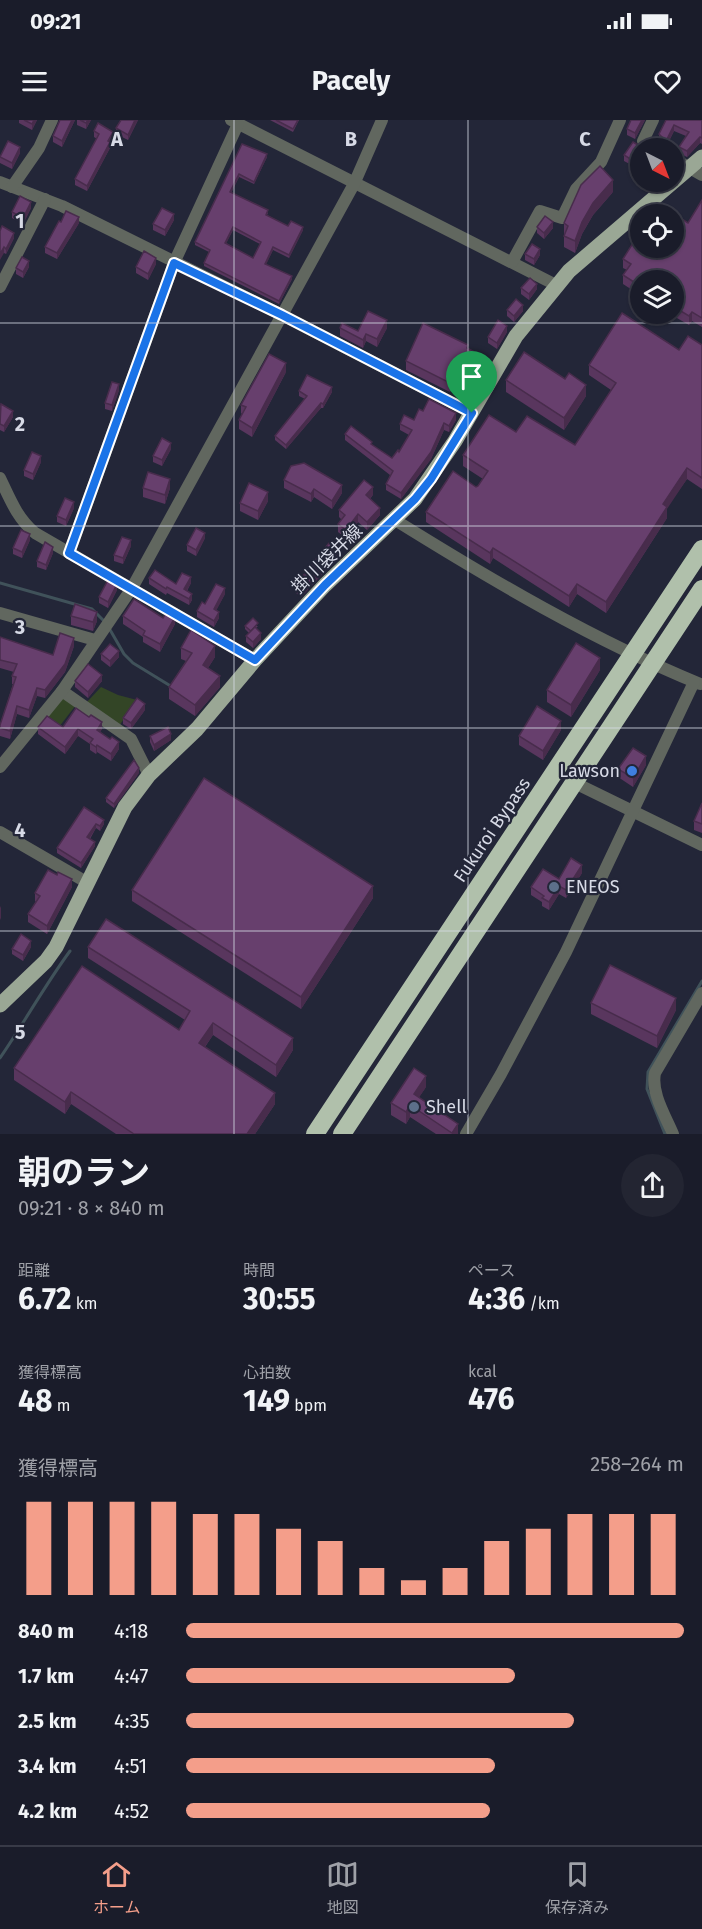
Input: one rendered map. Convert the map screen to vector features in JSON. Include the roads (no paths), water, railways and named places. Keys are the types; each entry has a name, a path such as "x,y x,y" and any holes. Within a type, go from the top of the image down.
{"highway":[{"name":"Fukuroi Bypass","path":"315,1134 702,549"},
{"path":"342,1134 702,589"}],"main road":[{"name":"掛川袋井線","path":"0,1005 46,961 56,947 125,807 149,775 197,729 255,660 325,585 395,520 431,479 516,336 556,285 569,271 696,172 702,157"}],"street":[{"path":"52,120 39,148 6,184 62,206 282,315 472,413"},
{"path":"0,767 62,691 132,588 354,184 382,120"},
{"path":"512,262 540,211 562,218 576,189 601,162 620,120"},
{"path":"644,138 653,120"},
{"path":"69,553 174,263 234,122 556,285"},
{"path":"0,288 45,200"},
{"path":"0,478 23,523 35,533 255,660"},
{"path":"0,508 9,497"},
{"path":"395,520 484,576 633,655 698,683 632,812 566,952 466,1134"},
{"path":"0,614 95,640"},
{"path":"62,691 130,739 149,775"},
{"path":"575,783 702,845"},
{"path":"0,832 88,883"},
{"path":"673,1134 654,1090 655,1073 702,993"}],"waterway":[{"path":"0,583 92,609 106,623"},
{"path":"109,628 124,654 133,663 169,685"},
{"path":"0,1058 70,951"},
{"path":"665,1134 647,1089 648,1072 702,981"}],"place":[{"name":"Lawson","path":"632,771"},
{"name":"ENEOS","path":"554,887"},
{"name":"Shell","path":"414,1107"}]}
